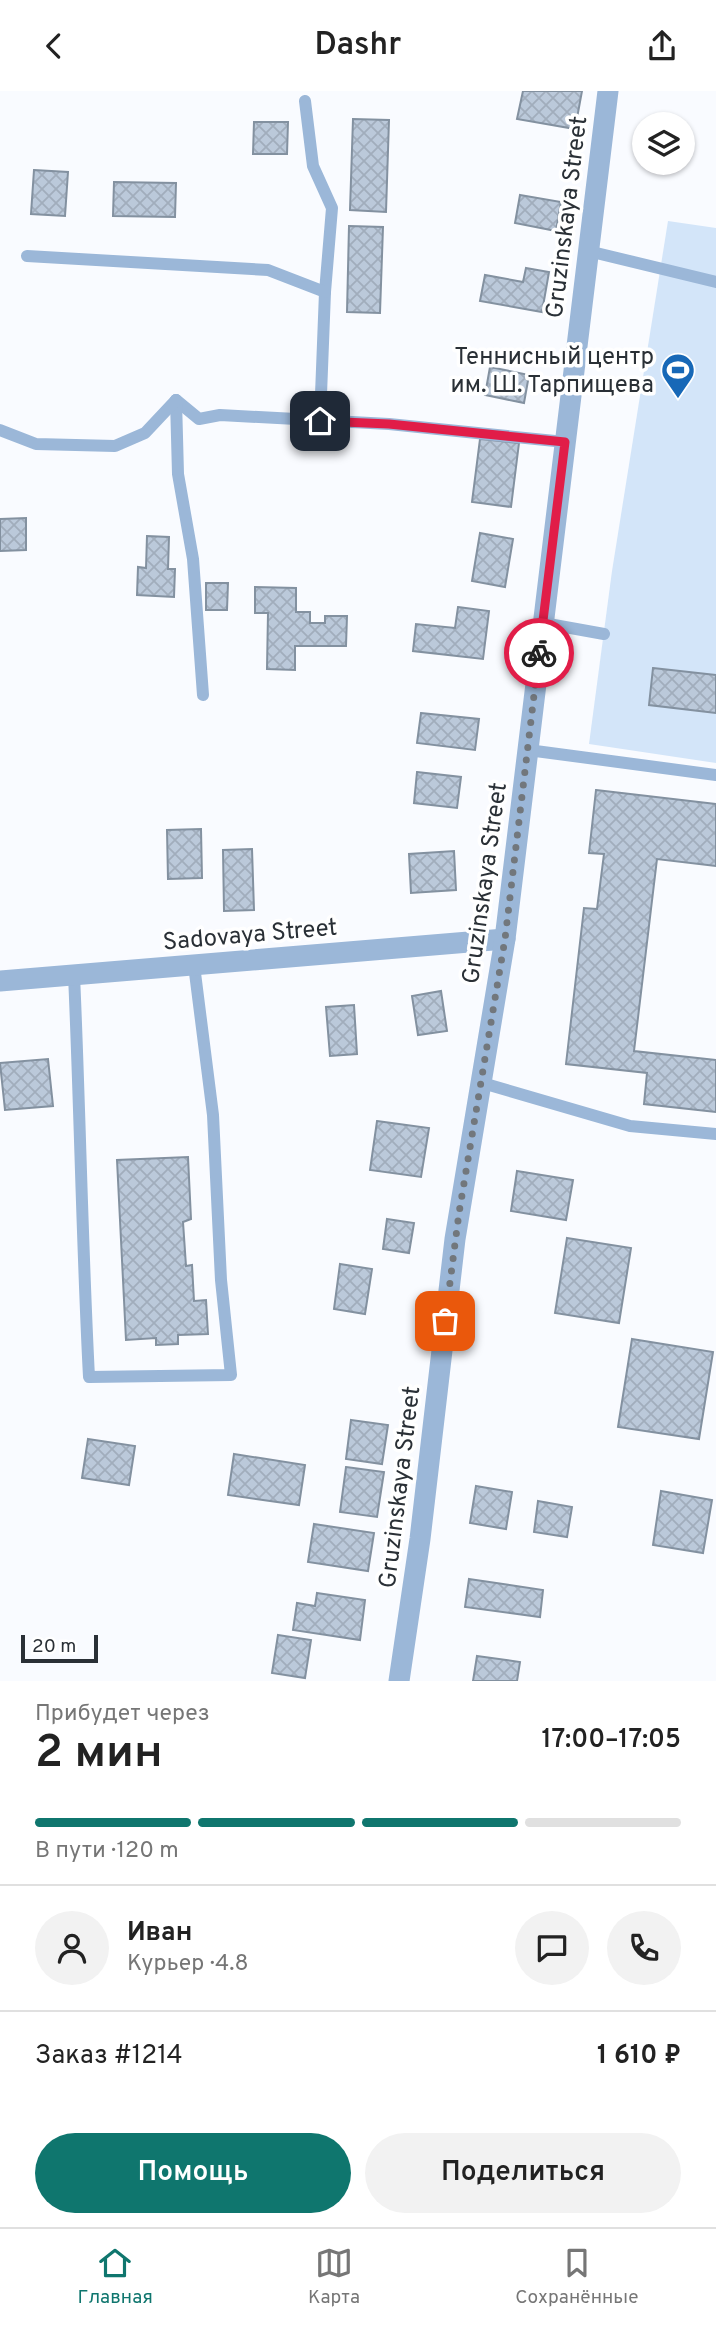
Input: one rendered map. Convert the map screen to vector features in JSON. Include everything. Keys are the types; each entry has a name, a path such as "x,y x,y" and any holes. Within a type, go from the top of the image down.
{"street":[{"name":"Gruzinskaya Street","path":"399,1681 420,1539 455,1240 505,939 608,91"},
{"name":"Sadovaya Street","path":"0,981 505,939"}],"lane":[{"path":"305,101 313,166 332,208 325,292 320,421"},
{"path":"588,251 716,282"},
{"path":"27,256 268,270 325,292"},
{"path":"176,400 200,419 220,415 389,424 565,442"},
{"path":"0,430 36,444 115,446 145,433 176,400"},
{"path":"176,400 178,474 194,559 202,695"},
{"path":"543,623 604,634"},
{"path":"528,750 716,775"},
{"path":"74,975 82,1151 81,1226 89,1377 231,1375 221,1280 213,1115 194,965"},
{"path":"480,1082 630,1126 716,1134"}],"shaded area":[{"name":"Теннисный центр им. Ш. Тарпищева","path":"668,221 716,228 716,763 589,744 612,571"}],"building":[{"path":"523,91 582,91 575,129 517,119"},
{"path":"353,119 389,120 386,212 350,210"},
{"path":"254,122 288,122 287,154 253,154"},
{"path":"34,170 68,172 65,216 31,214"},
{"path":"114,182 176,183 175,217 113,216"},
{"path":"520,195 561,202 556,231 515,223"},
{"path":"349,226 383,227 380,313 347,312"},
{"path":"526,268 549,272 542,312 480,301 485,275 523,282"},
{"path":"490,367 529,375 524,403 485,395"},
{"path":"480,439 519,443 511,507 472,502"},
{"path":"26,518 26,550 0,551 0,519"},
{"path":"480,533 513,539 505,587 472,581"},
{"path":"147,536 169,537 168,569 175,569 174,597 137,595 138,567 146,568"},
{"path":"206,583 228,583 227,610 206,610"},
{"path":"255,587 296,588 296,612 310,612 310,623 325,623 325,616 347,616 346,646 295,646 295,670 267,669 268,613 255,613"},
{"path":"458,607 489,611 483,659 413,651 416,624 455,628"},
{"path":"653,668 716,675 716,713 649,705"},
{"path":"421,713 479,719 475,750 417,743"},
{"path":"417,772 461,777 457,808 414,803"},
{"path":"596,790 716,804 716,866 657,859 634,1051 716,1060 716,1112 644,1104 647,1073 566,1064 584,908 597,909 604,854 589,853"},
{"path":"201,829 202,878 168,879 167,830"},
{"path":"252,849 254,910 224,911 223,850"},
{"path":"454,851 456,890 411,893 409,854"},
{"path":"441,991 447,1031 418,1035 412,996"},
{"path":"354,1005 357,1054 330,1056 326,1007"},
{"path":"48,1059 53,1106 5,1110 0,1063"},
{"path":"377,1121 429,1128 421,1177 370,1170"},
{"path":"188,1157 191,1219 183,1222 186,1266 192,1265 194,1301 206,1300 208,1334 178,1335 178,1344 156,1345 156,1338 126,1340 117,1160"},
{"path":"517,1171 573,1180 566,1220 511,1211"},
{"path":"387,1219 414,1223 409,1253 383,1249"},
{"path":"567,1238 631,1248 619,1323 555,1313"},
{"path":"340,1264 372,1269 365,1314 334,1309"},
{"path":"632,1339 713,1352 699,1439 618,1427"},
{"path":"351,1420 388,1425 382,1464 346,1459"},
{"path":"88,1439 135,1446 129,1485 82,1478"},
{"path":"234,1454 305,1465 299,1505 228,1495"},
{"path":"346,1467 384,1472 377,1517 340,1512"},
{"path":"476,1486 512,1492 506,1529 470,1523"},
{"path":"661,1491 712,1500 703,1553 653,1545"},
{"path":"538,1501 572,1507 567,1537 534,1532"},
{"path":"314,1524 374,1533 368,1571 308,1562"},
{"path":"469,1579 543,1590 540,1617 465,1607"},
{"path":"317,1593 365,1600 360,1640 293,1630 297,1603 315,1606"},
{"path":"278,1635 311,1640 305,1678 272,1673"},
{"path":"477,1656 520,1662 517,1681 473,1681"}],"way so far":[{"path":"445,1321 459,1213 505,939 539,653"}],"place":[{"name":"Теннисный центр им. Ш. Тарпищева","path":"678,400"}],"route":[{"path":"320,421 389,424 565,442 539,653"}]}
